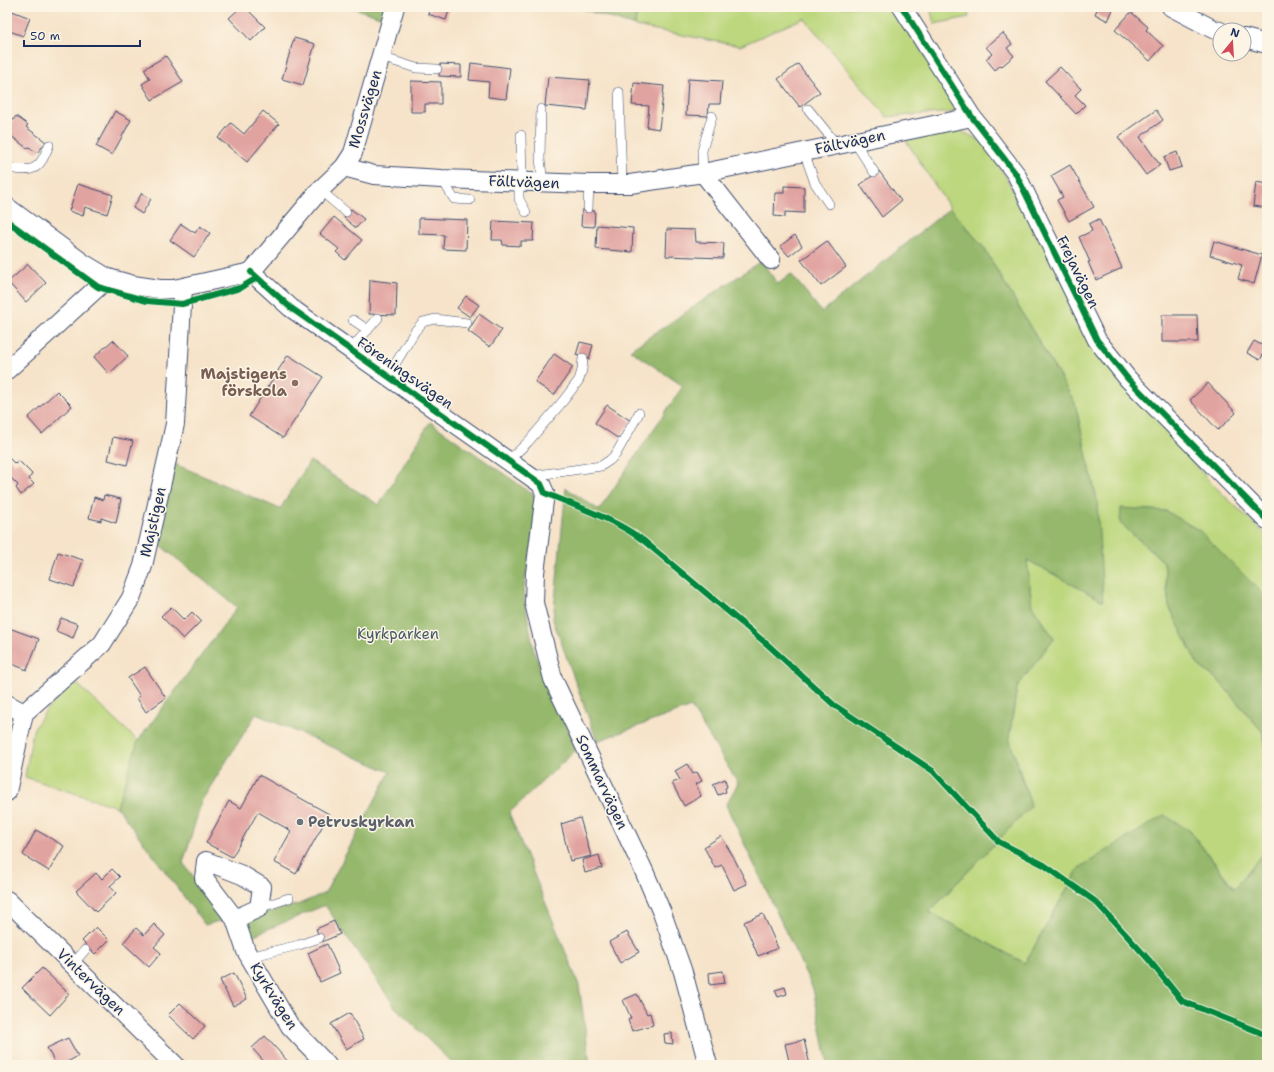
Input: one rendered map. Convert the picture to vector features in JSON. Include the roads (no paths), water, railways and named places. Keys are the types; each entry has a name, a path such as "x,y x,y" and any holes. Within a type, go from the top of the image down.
{"street":[{"name":"Mossvägen","path":"251,272 320,190 344,167 353,153 395,7"},
{"name":"Frejavägen","path":"902,7 972,117 1016,174 1097,340 1128,379 1267,520"},
{"path":"1171,7 1212,28"},
{"path":"1252,40 1267,44"},
{"name":"Fältvägen","path":"344,167 374,175 543,183 622,184 657,181 972,117"},
{"path":"703,172 771,260"},
{"path":"7,206 83,263 108,278 134,285 160,289 174,289 251,272"},
{"name":"Föreningsvägen","path":"251,272 291,308 541,484 545,493"},
{"path":"7,370 108,278"},
{"name":"Majstigen","path":"24,713 102,644 131,598 136,585 145,558 175,424 183,288"},
{"name":"Sommarvägen","path":"545,493 535,573 534,603 553,679 644,871 662,913 683,972 708,1065"},
{"path":"7,704 24,713 8,788"},
{"name":"Kyrkvägen","path":"259,908 262,887 242,874 206,861 204,878 235,919 249,957 290,1026 327,1065"},
{"name":"Vintervägen","path":"7,900 176,1065"},
{"path":"235,919 259,908"}],"lane":[{"path":"381,56 416,68 436,69"},
{"path":"619,92 622,184"},
{"path":"541,109 540,159 543,183"},
{"path":"808,109 846,143 874,172"},
{"path":"703,172 702,151 712,116"},
{"path":"521,135 519,199 526,212"},
{"path":"7,168 23,170 37,167 43,161 49,145"},
{"path":"804,152 815,183 829,204"},
{"path":"442,179 454,198 470,200"},
{"path":"588,208 589,184"},
{"path":"320,190 346,212"},
{"path":"350,350 378,318"},
{"path":"388,376 415,331 423,322 435,319 467,322"},
{"path":"353,320 368,330"},
{"path":"508,461 528,442 579,380 583,358"},
{"path":"530,477 601,466 616,454 639,413"},
{"path":"259,908 289,898"},
{"path":"249,957 300,945 318,938"},
{"path":"73,964 85,950"}],"place":[{"name":"Majstigens förskola","path":"295,383"},
{"name":"Petruskyrkan","path":"300,822"}],"park label":[{"name":"Kyrkparken","path":"398,634"}]}
